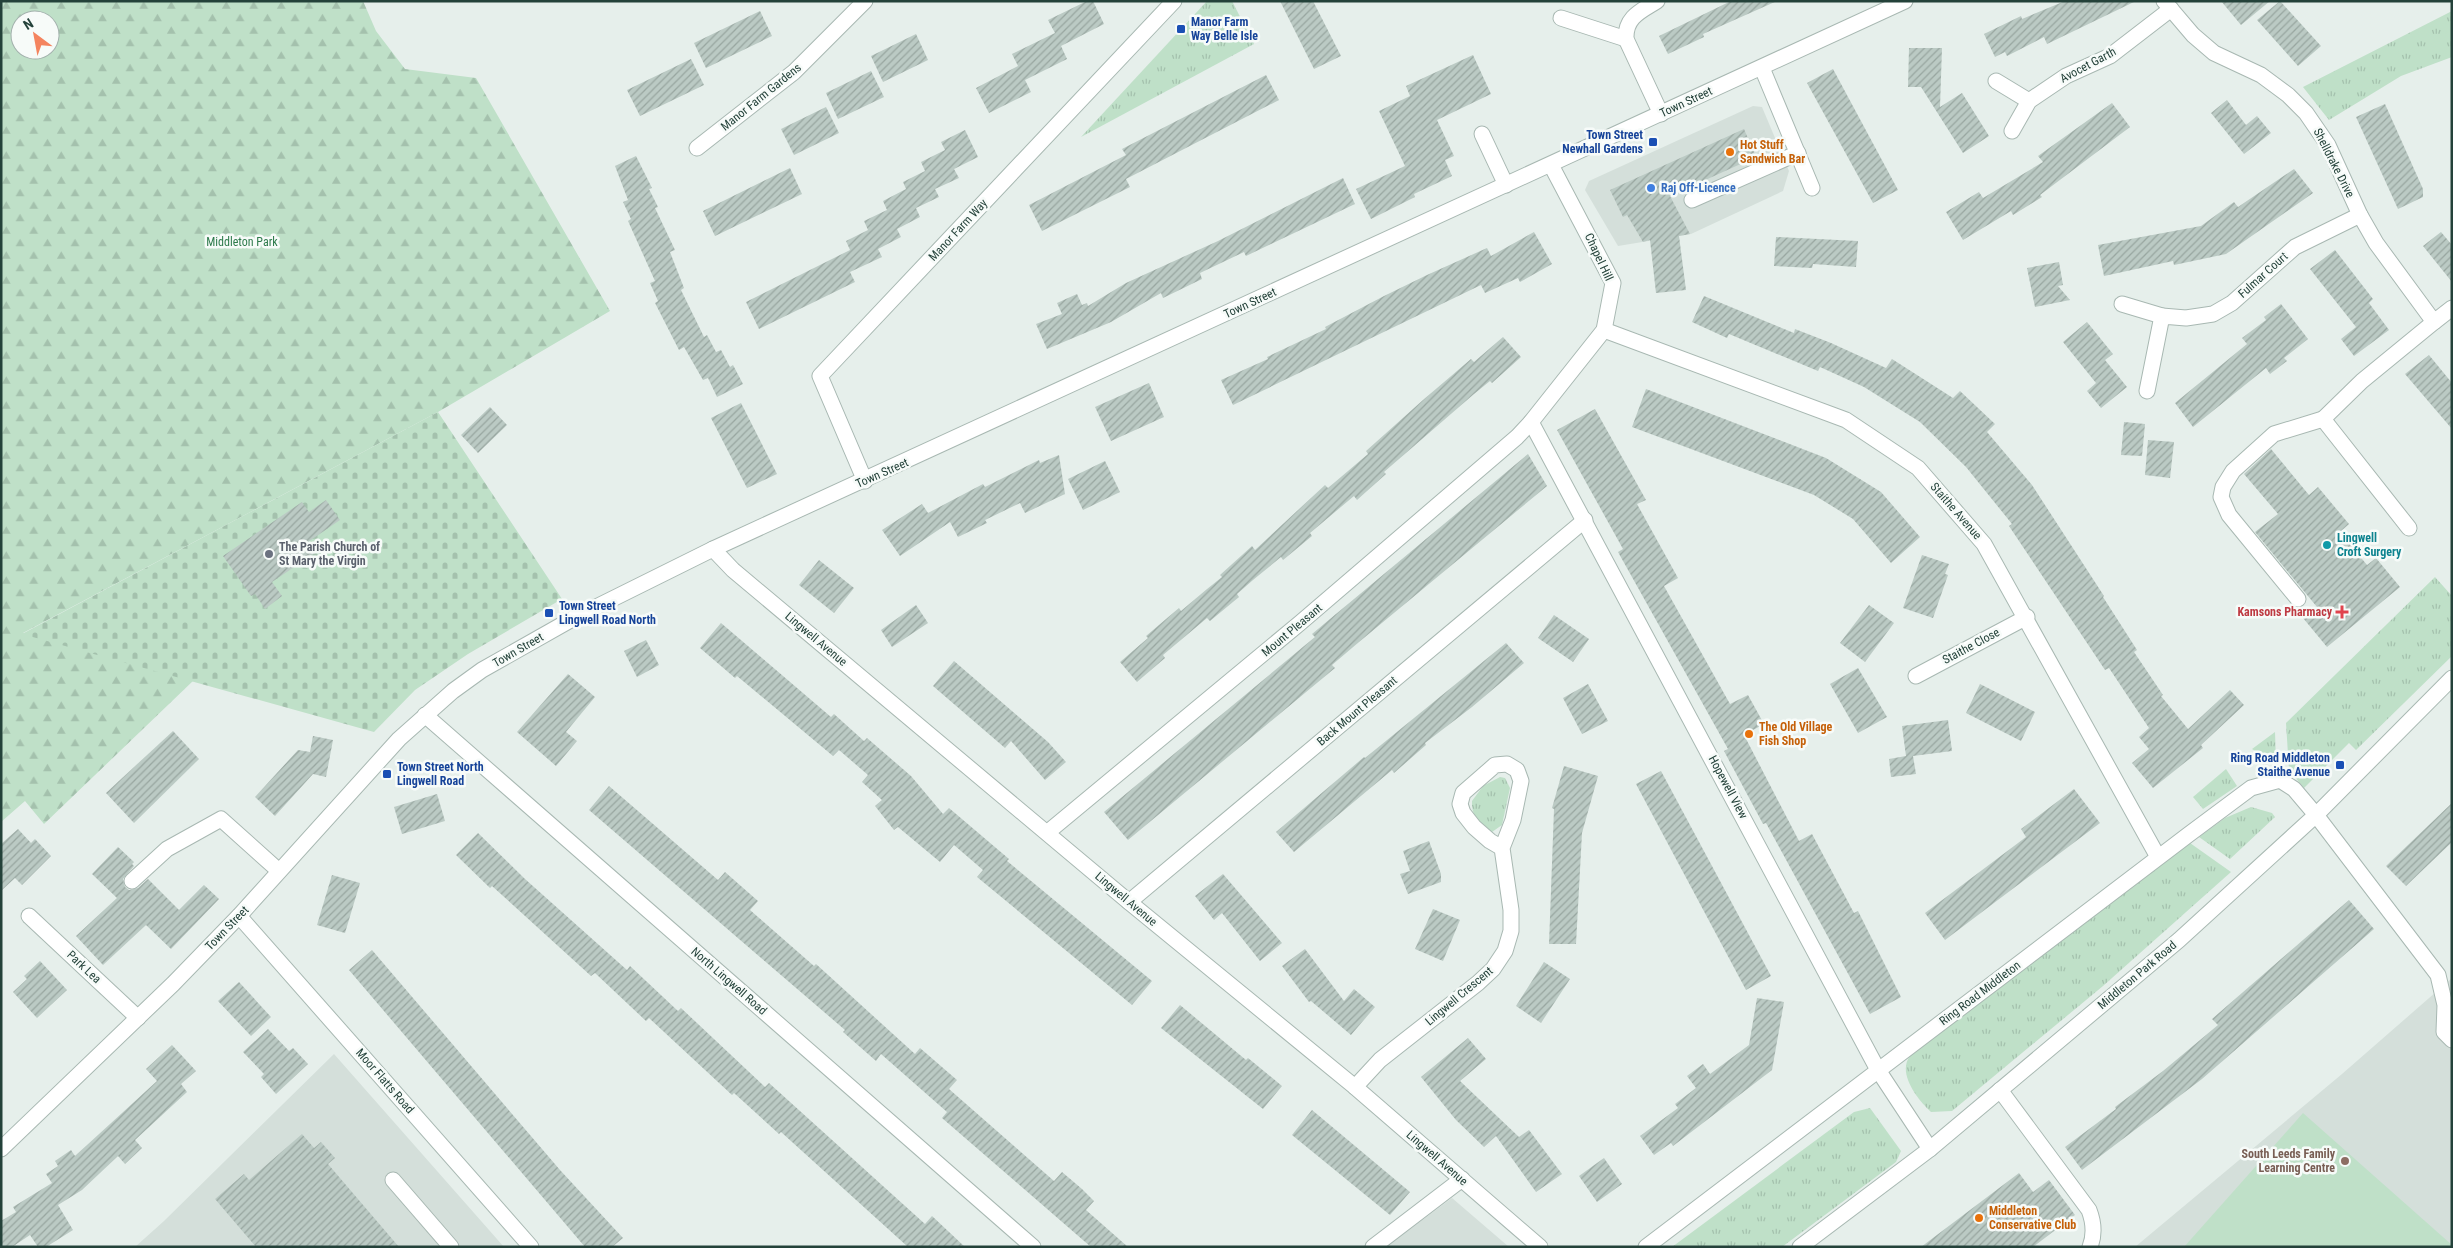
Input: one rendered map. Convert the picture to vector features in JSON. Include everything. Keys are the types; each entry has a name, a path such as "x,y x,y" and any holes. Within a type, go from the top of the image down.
{"street":[{"name":"Manor Farm Gardens","path":"697,148 794,72 864,1"},
{"name":"Manor Farm Way","path":"865,481 820,376 1174,1"},
{"path":"1657,1 1634,15 1625,30 1626,39 1662,114"},
{"name":"Town Street","path":"1,1149 138,1018 239,916 399,739 425,715 482,670 574,618 714,549 1905,1"},
{"name":"Avocet Garth","path":"2012,131 2029,101 2066,76 2110,56 2168,5"},
{"name":"Shelldrake Drive","path":"2168,5 2193,35 2214,52 2261,75 2288,95 2306,113 2328,146 2360,215 2376,243 2434,322"},
{"path":"1561,18 1626,39"},
{"path":"1762,68 1812,188"},
{"path":"1996,82 2029,101"},
{"path":"1482,134 1506,186"},
{"path":"1692,200 1798,153"},
{"name":"Chapel Hill","path":"1531,422 1604,330 1613,283 1551,165"},
{"name":"Fulmar Court","path":"2122,304 2162,316 2186,318 2213,314 2232,303 2295,247 2360,215"},
{"path":"2298,599 2229,514 2222,497 2223,487 2233,471 2274,434 2323,419 2362,381 2451,310"},
{"path":"2147,391 2162,316"},
{"name":"Staithe Avenue","path":"1604,330 1846,420 1918,468 1984,544 2027,617 2158,857"},
{"path":"2323,419 2409,528"},
{"name":"Hopewell View","path":"1531,422 1878,1070 1930,1149"},
{"name":"Mount Pleasant","path":"1048,832 1300,623 1531,422"},
{"name":"Back Mount Pleasant","path":"1129,902 1585,520"},
{"name":"Lingwell Avenue","path":"714,549 733,570 1048,832 1129,902 1355,1087 1540,1247"},
{"name":"Staithe Close","path":"1916,676 2027,617"},
{"name":"Middleton Park Road","path":"1800,1247 1930,1149 2179,940 2316,815 2452,678"},
{"name":"North Lingwell Road","path":"425,715 1033,1247"},
{"name":"Lingwell Crescent","path":"1355,1087 1380,1060 1488,974 1505,952 1510,931 1511,910 1502,848 1513,820 1521,780 1517,770 1507,764 1495,765 1463,793 1460,804 1463,813 1474,827 1490,842 1502,848"},
{"name":"Ring Road Middleton","path":"1646,1247 2251,788 2280,780 2294,789 2316,815"},
{"path":"2316,815 2438,975 2445,1005 2444,1032 2452,1040"},
{"path":"132,881 167,849 221,819 279,871"},
{"name":"Park Lea","path":"29,916 138,1018"},
{"name":"Moor Flatts Road","path":"239,916 531,1247"},
{"path":"2000,1090 2089,1210 2094,1234 2090,1247"},
{"path":"1373,1247 1462,1179"},
{"path":"392,1180 451,1247"}],"shaded area":[{"path":"1753,106 1762,107 1789,171 1783,191 1691,234 1618,246 1585,190 1589,181"},
{"name":"South Leeds Family Learning Centre","path":"2452,978 2452,1247 2135,1247 2342,1074"},
{"path":"334,1054 504,1247 135,1247 164,1221"},
{"path":"1452,1198 1509,1247 1386,1247"}],"green space":[{"name":"Middleton Park","path":"1,1 363,1 376,31 405,69 476,78 610,311 438,412 23,633 194,680 44,824 25,801 1,822"},
{"path":"1207,1 1232,1 1254,44 1081,137"},
{"path":"2452,11 2452,57 2401,76 2329,120 2303,87"},
{"path":"438,412 562,599 468,654 415,690 374,732 22,634"},
{"path":"2435,577 2452,596 2452,656 2356,750 2349,743 2304,788 2289,770 2286,723"},
{"path":"2275,732 2276,764 2252,749"},
{"path":"2226,769 2237,786 2203,809 2193,797"},
{"path":"1500,777 1505,778 1510,788 1502,825 1492,832 1483,827 1477,820 1474,815 1472,801 1483,786"},
{"path":"2251,807 2272,813 2275,817 2230,859 2199,837 2225,818"},
{"path":"2190,843 2231,872 2103,986 1952,1111 1931,1112 1910,1086 1907,1078 1906,1070 1910,1056"},
{"path":"1870,1108 1901,1151 1896,1162 1782,1247 1672,1247 1854,1112"},
{"path":"2303,1113 2452,1245 2452,1247 2184,1247"}],"building":[{"path":"1087,1 1093,1 1104,24 1061,46 1067,59 1025,80 1031,92 989,113 976,88 1018,66 1012,54 1055,33 1048,20"},
{"path":"1280,1 1313,1 1341,56 1314,69"},
{"path":"1731,1 1777,1 1703,34 1704,37 1668,54 1659,36"},
{"path":"2065,1 2136,1 2047,44 2044,37 2007,56 2005,52 1995,57 1984,34 2021,16 2022,19"},
{"path":"2221,1 2270,1 2241,25"},
{"path":"2280,1 2321,46 2298,66 2257,20"},
{"path":"760,11 772,36 706,68 694,43"},
{"path":"916,34 928,60 883,82 871,56"},
{"path":"1909,48 1942,48 1940,107 1962,93 1989,136 1963,153 1921,87 1908,87"},
{"path":"1473,55 1491,94 1437,120 1454,156 1445,160 1452,176 1414,194 1415,197 1371,219 1356,189 1405,166 1379,111 1410,96 1406,86"},
{"path":"691,59 704,85 640,116 627,90"},
{"path":"1833,69 1898,190 1873,203 1807,83"},
{"path":"871,71 884,97 838,119 826,93"},
{"path":"1266,75 1279,100 1126,179 1130,187 1042,231 1029,205 1126,155 1122,149"},
{"path":"2227,100 2246,125 2257,116 2271,133 2244,154 2211,113"},
{"path":"2112,103 2130,127 2040,195 2042,197 2013,215 2011,211 1963,240 1946,212 1979,192 1983,198 2043,162 2038,156"},
{"path":"2385,104 2423,189 2423,197 2398,209 2356,117"},
{"path":"826,107 839,133 794,155 781,129"},
{"path":"1744,129 1756,157 1670,196 1690,234 1679,236 1686,290 1656,293 1650,240 1643,242 1627,215 1623,217 1610,190"},
{"path":"965,130 978,157 954,169 959,178 935,189 939,197 916,208 920,217 897,229 901,237 878,249 882,257 850,272 855,282 759,329 746,302 850,250 846,241 868,230 864,221 887,210 883,201 906,189 903,182 925,171 921,162 945,150 941,142"},
{"path":"636,156 652,188 649,189 658,207 655,208 675,250 670,252 684,288 681,290 704,337 707,335 716,352 721,350 730,367 733,365 743,384 717,397 708,378 703,380 684,347 679,350 655,303 658,301 650,283 655,281 628,221 631,219 623,202 628,200 615,166"},
{"path":"790,168 802,194 715,236 703,211"},
{"path":"2294,169 2313,193 2226,254 2174,265 2173,261 2104,276 2098,245 2201,226 2234,202 2238,207"},
{"path":"1343,178 1355,204 1246,256 1244,252 1200,273 1202,279 1163,298 1161,293 1111,322 1047,349 1036,324 1062,314 1057,303 1077,294 1082,305 1087,303 1088,306 1126,283 1218,241"},
{"path":"1534,232 1552,264 1520,282 1518,278 1485,293 1481,285 1233,405 1221,380 1268,359 1267,357 1326,329 1325,327 1427,275 1487,248 1491,256"},
{"path":"2441,232 2452,245 2452,282 2423,246"},
{"path":"1776,237 1858,241 1856,267 1813,264 1812,268 1774,266"},
{"path":"2335,250 2373,299 2369,303 2389,330 2354,356 2341,339 2356,327 2310,269"},
{"path":"2059,262 2063,285 2058,286 2070,300 2035,307 2027,268"},
{"path":"1704,296 1794,333 1795,329 1831,343 1886,368 1892,359 1953,398 1960,391 1995,424 1987,432 2032,485 2104,596 2137,650 2134,652 2163,695 2161,696 2188,729 2230,690 2244,705 2201,745 2203,748 2153,788 2132,763 2149,749 2139,737 2149,728 2109,668 2105,670 2009,526 2012,524 1966,467 1920,422 1864,387 1820,367 1818,371 1729,334 1727,338 1692,322"},
{"path":"2281,304 2308,339 2284,358 2287,361 2270,374 2266,368 2193,427 2175,403 2247,344 2242,338 2266,320 2264,317"},
{"path":"2087,322 2113,354 2105,360 2127,387 2101,408 2087,391 2096,383 2063,342"},
{"path":"1503,337 1521,357 1492,383 1490,381 1474,394 1384,472 1386,474 1357,500 1354,496 1310,533 1312,536 1283,560 1281,557 1237,594 1239,597 1210,621 1207,618 1163,655 1165,658 1137,682 1120,662 1148,638 1146,636 1179,608 1181,611 1222,577 1220,575 1252,546 1255,550 1325,485 1328,488 1368,454 1366,451 1423,400 1471,359 1474,362"},
{"path":"2429,355 2452,383 2452,429 2405,374"},
{"path":"1149,383 1164,417 1111,441 1095,407"},
{"path":"1646,389 1826,458 1881,492 1920,537 1891,563 1853,519 1814,495 1632,427"},
{"path":"741,403 777,474 747,488 711,418"},
{"path":"490,407 507,425 478,453 461,435"},
{"path":"1595,409 1646,500 1637,504 1678,578 1664,586 1730,704 1748,695 1764,724 1744,735 1799,841 1812,834 1854,913 1858,911 1901,997 1870,1014 1766,823 1763,824 1724,751 1728,749 1618,552 1623,549 1557,430"},
{"path":"2124,422 2145,424 2142,456 2121,455"},
{"path":"2148,440 2174,442 2170,478 2145,475"},
{"name":"Lingwell Croft Surgery","path":"2271,449 2309,495 2318,487 2349,524 2340,532 2367,565 2376,558 2400,587 2327,647 2303,618 2317,607 2255,532 2278,514 2244,474"},
{"path":"1528,454 1547,486 1332,665 1335,668 1128,840 1104,812 1315,637 1312,634"},
{"path":"1059,455 1065,494 1025,513 1020,503 985,520 987,523 958,537 950,522 900,556 882,530 922,504 928,513 983,484 985,487 1039,460 1040,463"},
{"path":"1105,461 1120,492 1083,510 1068,479"},
{"name":"The Parish Church of St Mary the Virgin","path":"326,500 340,520 308,542 315,553 272,582 282,596 265,609 255,594 251,596 223,556 302,502 309,512"},
{"path":"1922,555 1949,564 1945,574 1948,575 1933,618 1903,608"},
{"path":"819,560 854,588 834,613 799,585"},
{"path":"916,605 928,623 892,647 881,630"},
{"path":"1869,605 1894,623 1865,662 1840,643"},
{"path":"1554,615 1589,639 1573,662 1538,638"},
{"path":"721,623 831,717 834,714 864,741 867,738 911,776 943,814 949,808 1009,859 1007,861 1152,981 1132,1005 977,877 983,870 954,845 940,862 898,827 894,830 875,806 882,800 862,782 868,775 839,750 833,756 737,676 735,678 700,648"},
{"path":"646,640 659,665 637,677 624,651"},
{"path":"1506,643 1524,663 1472,707 1425,743 1426,745 1394,773 1392,770 1294,852 1276,832 1364,757"},
{"path":"954,661 1048,742 1066,762 1045,780 1011,741 1005,748 933,686"},
{"path":"1858,668 1887,717 1858,733 1830,684"},
{"path":"568,674 595,697 566,732 577,741 556,766 517,732"},
{"path":"1588,684 1608,721 1582,734 1563,698"},
{"path":"1980,684 2035,712 2021,741 1966,713"},
{"path":"1948,720 1952,751 1913,756 1916,774 1891,777 1889,759 1906,756 1902,726"},
{"path":"173,731 199,759 134,823 106,793"},
{"path":"313,736 333,740 326,777 313,774 275,816 255,797 298,750 310,752"},
{"path":"1564,766 1598,776 1582,833 1576,944 1549,944 1554,809 1552,808"},
{"path":"1661,771 1771,976 1746,990 1636,784"},
{"path":"609,786 718,880 725,872 758,901 750,910 814,966 816,964 915,1054 920,1048 957,1080 949,1089 1054,1181 1062,1172 1082,1189 1094,1201 1086,1210 1128,1247 1091,1247 942,1118 947,1112 881,1054 876,1061 843,1032 845,1030 589,810"},
{"path":"2074,789 2100,823 1945,940 1925,913 2026,837 2021,829"},
{"path":"437,794 445,821 402,834 394,807"},
{"path":"2452,803 2452,842 2406,886 2386,866"},
{"path":"18,829 31,843 35,839 51,856 22,885 15,878 1,891 1,844"},
{"path":"478,833 525,879 627,970 630,966 678,1011 681,1008 765,1087 769,1083 925,1224 932,1216 965,1247 908,1247 781,1132 779,1134 734,1093 732,1095 649,1018 646,1021 595,973 591,976 492,886 490,888 456,855"},
{"path":"1429,841 1441,874 1441,882 1408,894 1400,874 1410,871 1403,851"},
{"path":"118,847 134,862 132,864 134,866 123,879 125,887 129,890 138,888 148,879 179,910 204,885 219,899 171,949 146,925 103,965 76,936 117,898 92,874"},
{"path":"1223,874 1282,943 1260,961 1222,913 1214,920 1195,896"},
{"path":"332,875 360,883 345,933 317,925"},
{"path":"2349,900 2374,929 2202,1079 2082,1170 2065,1147 2116,1109 2115,1107 2163,1071 2218,1025 2212,1019"},
{"path":"1433,909 1460,920 1443,961 1415,949"},
{"path":"1305,949 1344,1001 1354,989 1375,1007 1351,1035 1311,1001 1309,1002 1282,966"},
{"path":"372,950 560,1170 623,1238 612,1247 585,1247 349,970"},
{"path":"40,961 67,990 37,1018 13,992 27,979 24,976"},
{"path":"1544,962 1570,979 1541,1023 1516,1006"},
{"path":"239,982 271,1017 251,1036 218,1001"},
{"path":"1757,998 1784,1002 1772,1070 1673,1146 1671,1143 1654,1155 1640,1136 1678,1108 1675,1104 1696,1088 1687,1076 1703,1064 1710,1074 1749,1045"},
{"path":"1180,1005 1246,1060 1248,1058 1282,1086 1263,1109 1161,1028"},
{"path":"268,1029 289,1051 293,1048 308,1064 276,1094 261,1077 264,1074 243,1052"},
{"path":"1468,1038 1486,1059 1460,1081 1519,1137 1529,1130 1562,1174 1536,1192 1496,1136 1484,1147 1456,1120 1421,1077"},
{"path":"172,1045 196,1071 181,1084 187,1092 135,1140 142,1148 125,1164 118,1156 82,1190 58,1205 73,1230 46,1247 38,1247 30,1235 12,1247 1,1247 1,1221 16,1212 13,1207 52,1183 46,1174 58,1166 55,1161 71,1150 75,1156 157,1081 146,1069"},
{"path":"1312,1110 1410,1192 1390,1215 1292,1135"},
{"path":"302,1134 314,1148 321,1142 335,1158 328,1164 399,1247 256,1247 215,1199 244,1174 249,1180"},
{"path":"1604,1158 1622,1184 1597,1202 1579,1176"},
{"path":"2019,1173 2033,1192 2049,1180 2075,1215 2033,1247 1921,1247"}],"place":[{"name":"Manor Farm Way Belle Isle","path":"1181,29"},
{"name":"Town Street Newhall Gardens","path":"1653,142"},
{"name":"Hot Stuff Sandwich Bar","path":"1730,152"},
{"name":"Raj Off-Licence","path":"1651,188"},
{"name":"Lingwell Croft Surgery","path":"2327,545"},
{"name":"The Parish Church of St Mary the Virgin","path":"269,554"},
{"name":"Kamsons Pharmacy","path":"2342,612"},
{"name":"Town Street Lingwell Road North","path":"549,613"},
{"name":"The Old Village Fish Shop","path":"1749,734"},
{"name":"Ring Road Middleton Staithe Avenue","path":"2340,765"},
{"name":"Town Street North Lingwell Road","path":"387,774"},
{"name":"South Leeds Family Learning Centre","path":"2345,1161"},
{"name":"Middleton Conservative Club","path":"1979,1218"}]}
